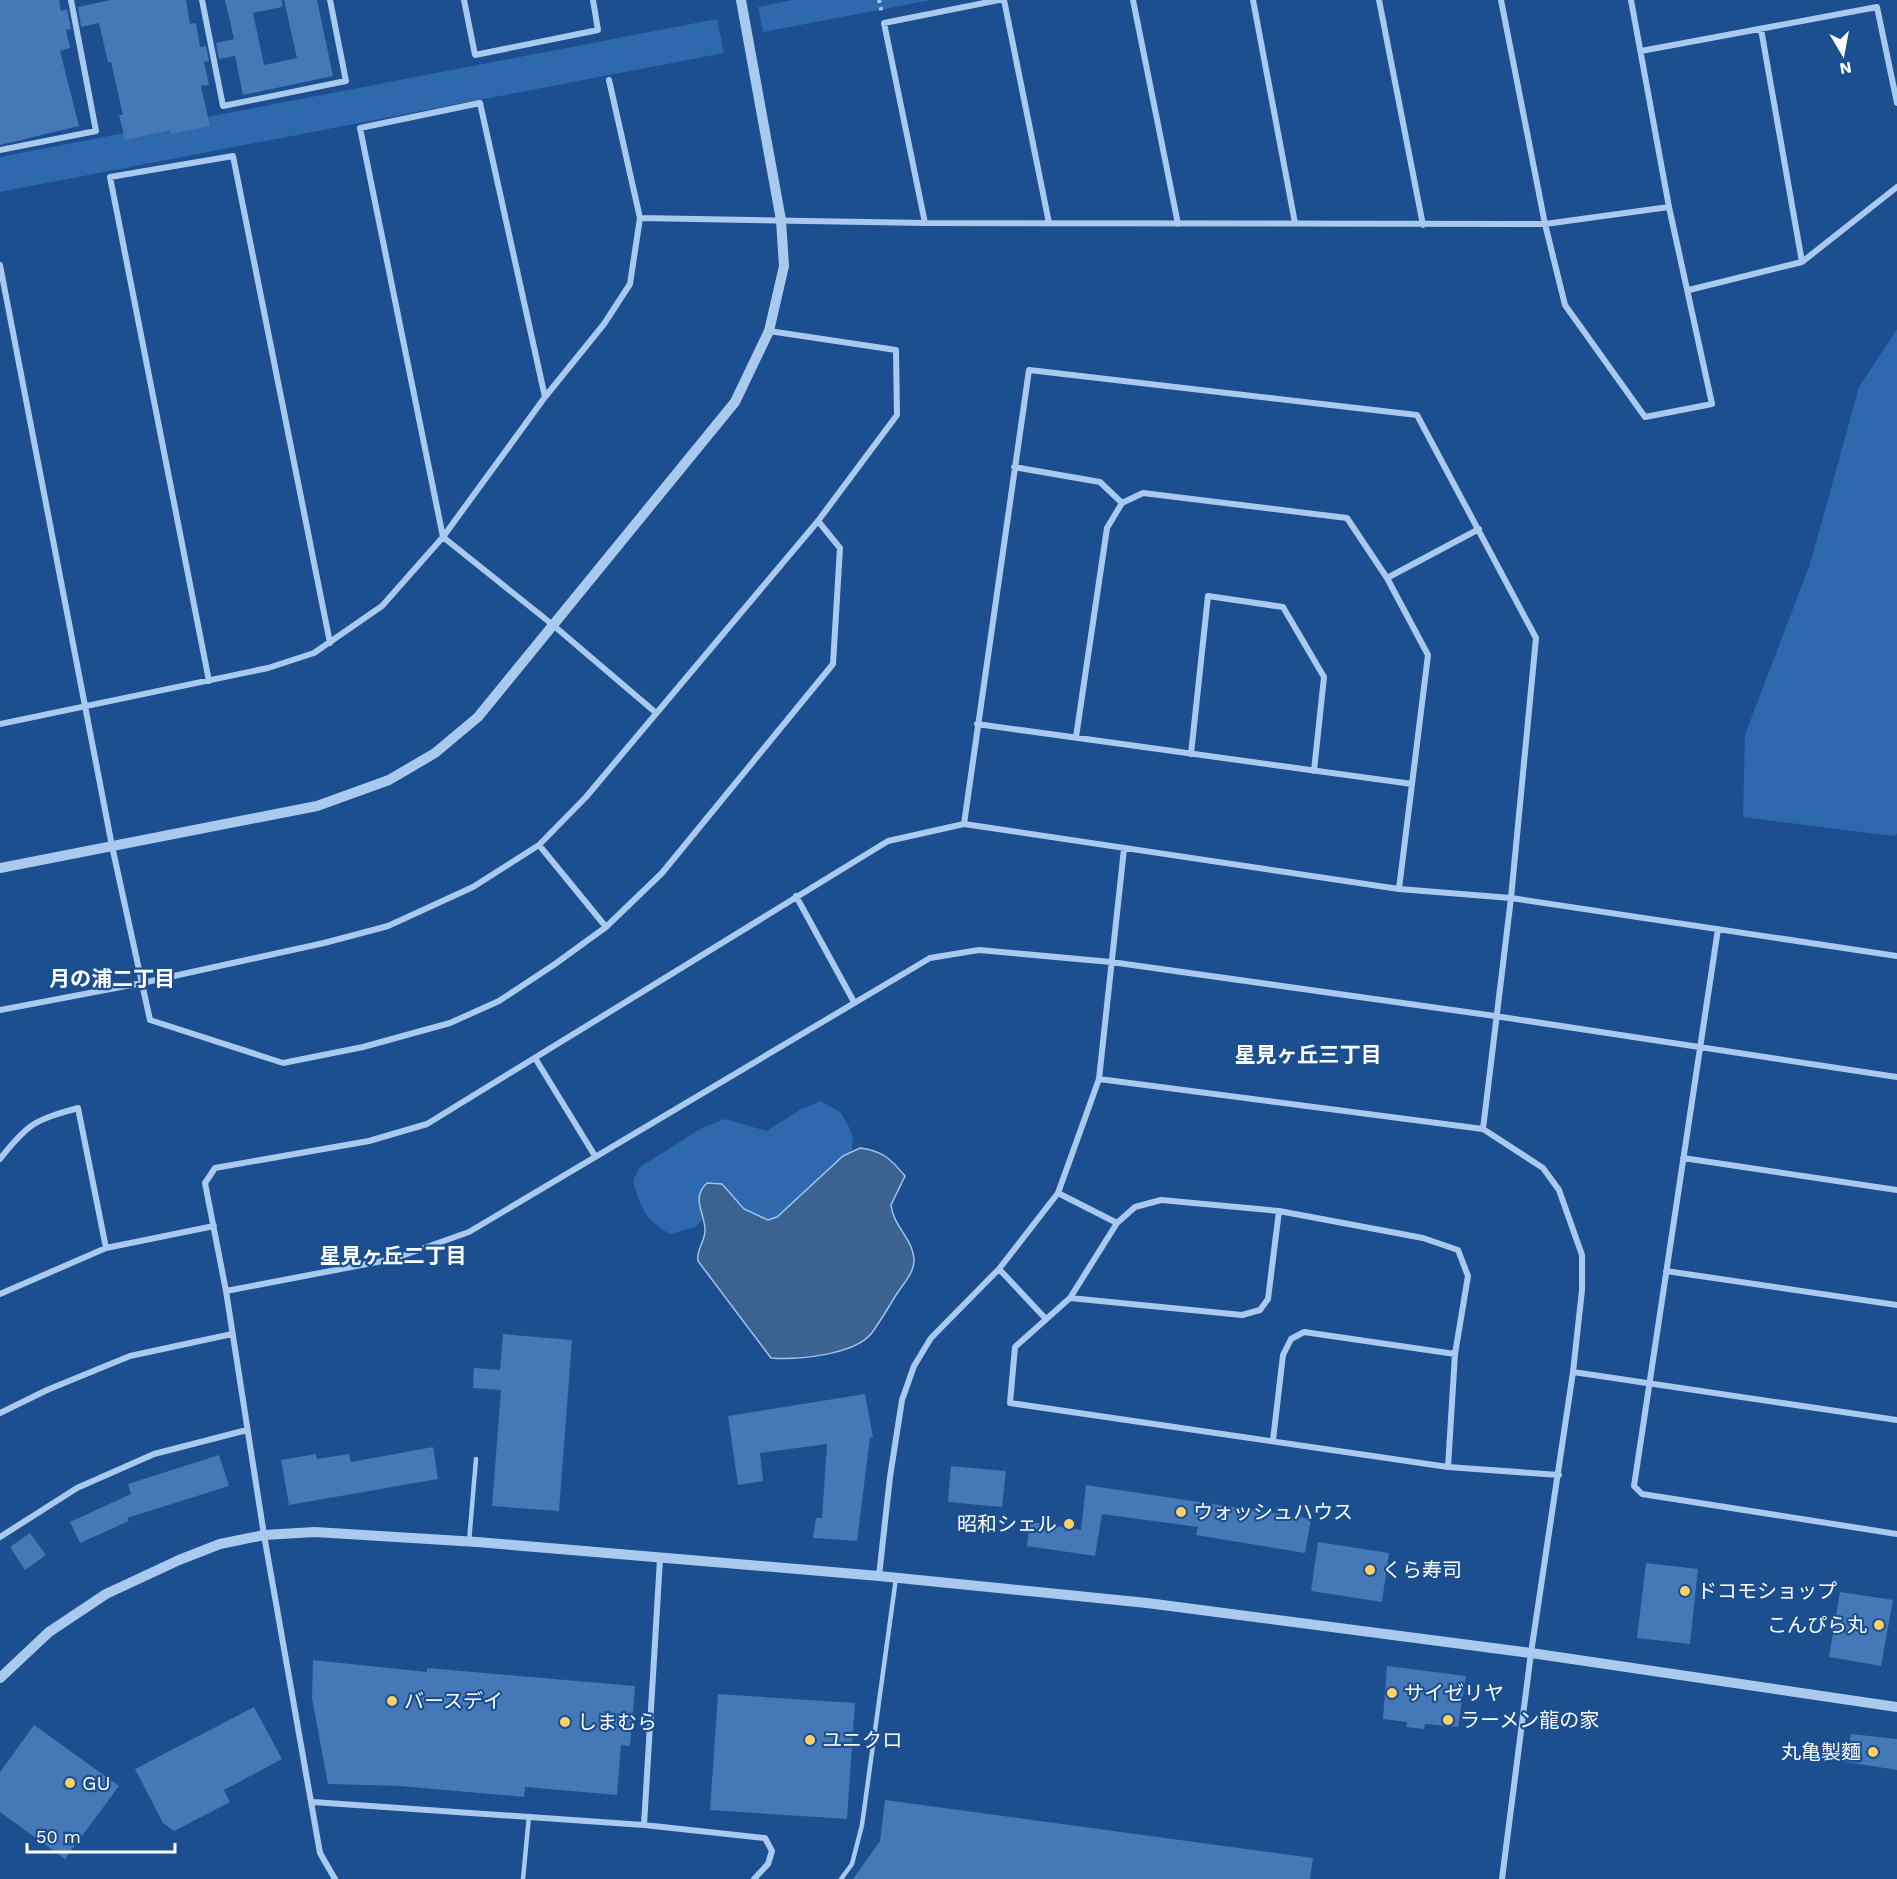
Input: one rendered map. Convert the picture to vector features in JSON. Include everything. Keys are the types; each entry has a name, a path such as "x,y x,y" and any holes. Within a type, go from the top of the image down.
{"street":[{"path":"0,150 96,131 71,0"},
{"path":"202,0 223,106 346,81 330,0"},
{"path":"464,0 475,55 598,30 593,0"},
{"path":"0,868 317,806 389,780 435,753 478,717 735,402 769,331 784,266 781,220 741,0"},
{"path":"925,223 884,23 999,0"},
{"path":"1005,0 1049,223"},
{"path":"1133,0 1178,224"},
{"path":"1253,0 1295,223"},
{"path":"1379,0 1423,225"},
{"path":"1502,0 1545,224 1565,305 1645,417 1712,404 1689,290 1669,207 1631,0"},
{"path":"1641,51 1877,7 1897,103"},
{"path":"1761,29 1802,262"},
{"path":"0,724 268,668 314,653 382,606 443,537 545,397 604,324 630,284 640,218 609,80"},
{"path":"545,397 480,103 360,128 443,537 553,624 655,712"},
{"path":"209,681 110,177 233,156 330,643"},
{"path":"1689,290 1802,262 1897,187"},
{"path":"640,218 925,223 1545,224 1669,207"},
{"path":"0,266 87,706 112,846 150,1020 283,1063 363,1047 450,1023 499,1000 606,927 662,873 833,664 840,548 818,521"},
{"path":"0,1010 142,983 324,943 388,926 473,887 539,845 586,797 655,712 818,521 897,415 896,350 769,331"},
{"path":"964,824 1029,370 1417,415 1536,638 1511,898 1483,1129"},
{"path":"1014,467 1100,482 1122,503"},
{"path":"1076,737 1107,528 1122,503 1143,493 1347,518 1387,578 1428,655 1399,889"},
{"path":"1387,578 1479,529"},
{"path":"1191,754 1208,596 1283,607 1324,677 1314,771"},
{"path":"977,724 1412,784"},
{"path":"335,1879 321,1853 264,1535 226,1291 205,1183 216,1168 369,1141 427,1124 888,841 964,824 1399,889 1511,898 1897,956"},
{"path":"539,845 606,927"},
{"path":"879,1576 890,1477 902,1400 914,1366 931,1338 999,1269 1058,1193 1099,1078 1124,849"},
{"path":"796,896 854,1002"},
{"path":"1718,929 1698,1048 1634,1486 1642,1494 1897,1534"},
{"path":"226,1291 393,1259 469,1232 930,958 979,950 1111,962 1495,1016 1897,1077"},
{"path":"535,1059 595,1156"},
{"path":"1099,1078 1483,1129 1543,1168 1559,1190 1573,1224 1582,1255 1582,1290 1574,1372 1531,1653 1502,1879"},
{"path":"0,1159 21,1131 45,1117 78,1108 106,1248"},
{"path":"1683,1158 1897,1190"},
{"path":"1058,1193 1117,1223"},
{"path":"1448,1467 1455,1354 1468,1276 1458,1250 1423,1238 1279,1211 1161,1200 1135,1207 1117,1223 1070,1298 1015,1347 1010,1403 1448,1467 1559,1475"},
{"path":"1070,1298 1242,1315 1260,1310 1268,1299 1279,1211"},
{"path":"0,1293 106,1248 214,1226"},
{"path":"999,1269 1045,1318"},
{"path":"1665,1271 1897,1305"},
{"path":"1273,1440 1282,1355 1291,1339 1304,1332 1455,1354"},
{"path":"0,1413 47,1390 130,1356 232,1334"},
{"path":"1574,1372 1897,1420"},
{"path":"0,1537 77,1488 154,1454 247,1430"},
{"path":"0,1678 49,1632 106,1593 220,1544 264,1535 315,1532 470,1542 879,1576 1147,1603 1531,1653 1897,1707"},
{"path":"644,1825 660,1559"},
{"path":"313,1802 529,1815 765,1838 772,1851 768,1864 754,1879"}],"lane":[{"path":"470,1542 476,1459"},
{"path":"841,1879 852,1864 862,1825 896,1578"},
{"path":"523,1879 529,1815"}],"shaded area":[{"path":"793,0 931,0 763,32 758,7"},
{"path":"717,19 724,53 0,192 0,157"},
{"path":"1897,329 1897,834 1893,836 1743,817 1745,735 1811,561 1859,387"},
{"path":"821,1101 841,1113 850,1129 853,1140 850,1159 797,1211 760,1225 719,1203 695,1227 670,1234 649,1218 645,1212 633,1181 640,1167 702,1128 725,1119 767,1131 801,1109"},
{"path":"860,1148 875,1151 886,1157 905,1176 891,1205 895,1219 913,1252 913,1269 871,1334 863,1341 824,1355 771,1358 698,1261 698,1252 705,1233 699,1199 702,1189 707,1183 722,1184 744,1209 768,1220 777,1217 843,1156"}],"building":[{"path":"0,0 59,0 61,11 67,9 71,29 66,30 70,48 60,51 79,126 0,145"},
{"path":"111,0 186,0 190,24 196,23 200,47 206,46 209,61 204,62 209,85 201,86 210,126 171,134 170,130 125,140 119,115 123,115 99,23 81,27 78,7"},
{"path":"225,0 282,0 282,7 253,13 264,65 297,58 284,0 317,0 333,76 243,95 235,56 219,59 216,43 234,39"},
{"path":"503,1334 572,1340 559,1511 492,1506 501,1390 473,1388 474,1368 500,1370"},
{"path":"865,1394 873,1437 870,1437 857,1541 813,1538 816,1518 822,1518 827,1444 760,1453 763,1481 738,1485 728,1416"},
{"path":"433,1447 438,1479 289,1505 281,1460 316,1454 317,1459 349,1454 351,1462"},
{"path":"219,1455 229,1486 127,1518 129,1521 80,1543 70,1522 131,1494 128,1484"},
{"path":"951,1466 1006,1471 1002,1507 948,1502"},
{"path":"1086,1485 1311,1519 1305,1553 1196,1535 1198,1527 1102,1514 1095,1556 1027,1546 1030,1522 1081,1530"},
{"path":"30,1533 46,1555 25,1570 10,1547"},
{"path":"1318,1542 1389,1553 1382,1602 1311,1591"},
{"path":"1646,1563 1698,1569 1690,1644 1637,1638"},
{"path":"1840,1592 1893,1600 1881,1666 1829,1657"},
{"path":"313,1660 427,1672 427,1668 635,1686 630,1746 621,1745 617,1795 525,1787 524,1797 400,1786 328,1784 312,1698"},
{"path":"1387,1666 1466,1676 1458,1727 1425,1724 1424,1729 1406,1727 1407,1722 1383,1719"},
{"path":"718,1694 855,1703 847,1819 710,1810"},
{"path":"254,1707 282,1759 224,1790 230,1802 174,1831 163,1823 135,1769"},
{"path":"34,1725 119,1786 65,1859 0,1812 0,1772"},
{"path":"1851,1734 1897,1739 1897,1770 1846,1762"},
{"path":"885,1800 1313,1858 1310,1879 853,1879 880,1841"}],"place":[{"name":"ウォッシュハウス","path":"1181,1512"},
{"name":"昭和シェル","path":"1069,1524"},
{"name":"くら寿司","path":"1370,1570"},
{"name":"ドコモショップ","path":"1685,1591"},
{"name":"こんぴら丸","path":"1879,1625"},
{"name":"サイゼリヤ","path":"1392,1693"},
{"name":"バースデイ","path":"392,1701"},
{"name":"ラーメン龍の家","path":"1448,1720"},
{"name":"しまむら","path":"565,1722"},
{"name":"ユニクロ","path":"810,1740"},
{"name":"丸亀製麵","path":"1873,1752"},
{"name":"GU","path":"70,1783"}],"district":[{"name":"月の浦二丁目","path":"112,979"},
{"name":"星見ヶ丘三丁目","path":"1308,1055"},
{"name":"星見ヶ丘二丁目","path":"393,1256"}]}
